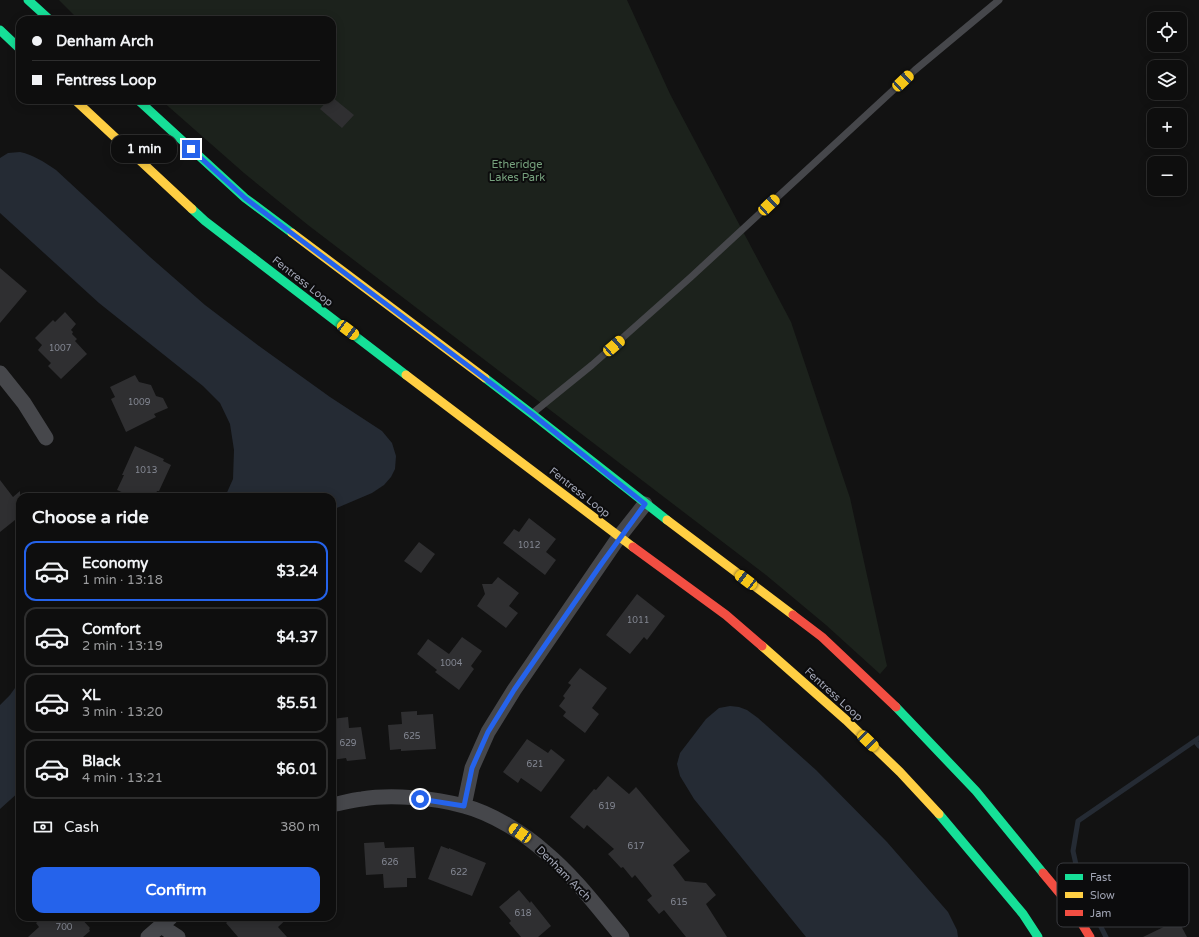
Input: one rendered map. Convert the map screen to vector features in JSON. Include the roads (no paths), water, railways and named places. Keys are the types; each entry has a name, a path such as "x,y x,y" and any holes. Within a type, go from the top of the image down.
{"street":[{"path":"28,0 46,16"},
{"path":"0,30 16,45"},
{"name":"Fentress Loop","path":"79,104 205,221 619,538 726,615 846,720 900,772 950,826 1023,914 1038,937"},
{"path":"142,104 245,198 532,414 645,504 822,637 900,711 981,797 1057,890"},
{"path":"0,373 24,403 46,438"},
{"path":"464,806 472,768 488,732 514,690 619,538 645,504"},
{"name":"Denham Arch","path":"336,804 377,797 410,798 464,806 507,825 546,852 572,877 622,937"},
{"path":"148,937 166,921 178,937"},
{"path":"1084,927 1090,937"}],"lane":[{"path":"532,414 592,365 697,272 914,70 999,0"}],"waterway":[{"path":"1076,863 1073,851 1078,821 1199,738"},
{"path":"1195,741 1199,746"},
{"path":"1101,927 1106,937"}],"park label":[{"name":"Etheridge Lakes Park","path":"517,170"}]}
